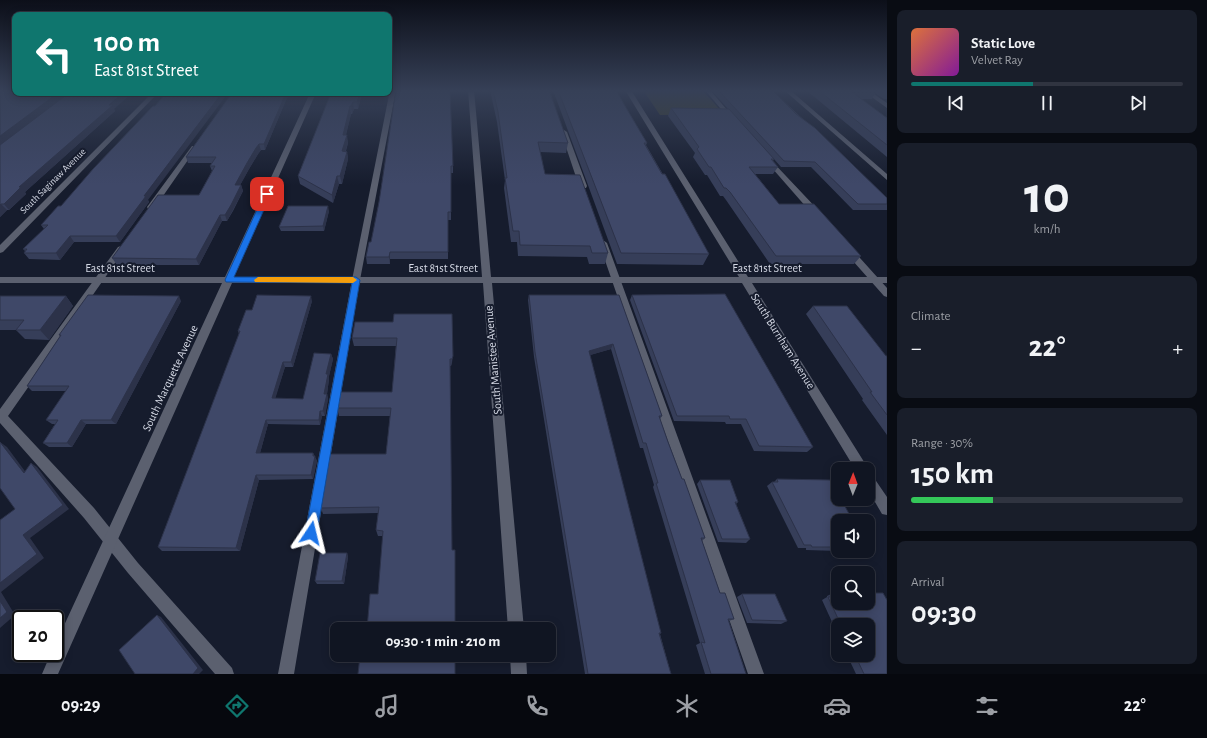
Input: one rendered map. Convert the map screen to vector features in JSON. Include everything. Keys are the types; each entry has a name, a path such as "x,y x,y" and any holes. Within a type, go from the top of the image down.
{"street":[{"name":"South Saginaw Avenue","path":"0,250 127,121"},
{"name":"South Marquette Avenue","path":"50,674 300,121"},
{"path":"286,674 356,280 387,121"},
{"name":"South Manistee Avenue","path":"473,121 515,622"},
{"path":"560,121 585,193"},
{"name":"South Burnham Avenue","path":"647,121 858,462"},
{"path":"735,121 738,125"},
{"path":"822,121 887,178"},
{"path":"145,215 200,138"},
{"path":"764,155 821,219"},
{"path":"598,230 756,674"},
{"path":"127,241 0,417 88,513 226,674"},
{"path":"842,242 887,294"},
{"name":"East 81st Street","path":"0,280 887,280"},
{"path":"875,490 887,509"},
{"path":"518,662 519,674"}],"building":[{"path":"0,121 20,121 0,136"},
{"path":"31,121 94,121 19,187 21,187 4,204 0,205 0,145"},
{"path":"138,121 200,121 144,196 146,196 116,236 70,236 56,253 24,253 27,249 23,249 48,225 41,225 58,206 61,206 93,169"},
{"path":"212,121 274,121 264,144 259,144 256,148 235,185 241,185 231,205 225,215 220,215 196,259 112,258 158,195 199,195 215,166 210,166 216,157 186,157"},
{"path":"320,121 346,121 343,135 347,135 342,151 347,152 340,176 337,176 332,195 298,176"},
{"path":"391,121 451,121 453,166 451,166 451,212 448,212 448,252 390,252 389,257 366,257 369,242 371,242 379,202"},
{"path":"499,121 560,121 568,143 538,142 545,174 580,175 608,253 592,253 590,246 520,245 519,231 513,231 505,178 507,178"},
{"path":"570,121 634,121 647,143 644,143 662,174 665,174 709,254 621,253"},
{"path":"681,121 740,121 774,159 771,159 778,167 749,167 779,204 814,204 861,256 776,256 730,192 724,188 711,167 709,167 697,149 699,147"},
{"path":"747,121 806,121 815,128 887,198 887,204 858,204 815,162 784,161"},
{"path":"857,121 887,121 887,145"},
{"path":"288,206 328,206 323,226 279,227"},
{"path":"725,294 813,447 759,446 746,419 730,419 729,416 677,416 632,295"},
{"path":"88,295 179,296 111,420 81,420 67,443 43,443 58,420 46,420 69,386 27,386 61,335 59,335"},
{"path":"257,295 311,296 291,362 283,362 272,398 303,399 314,353 331,354 326,374 328,374 324,394 327,394 323,411 320,411 319,420 266,420 256,453 313,453 313,456 315,456 311,475 256,475 236,548 158,547 240,331 238,331 246,310 252,310"},
{"path":"529,295 619,295 662,416 659,416 668,442 682,479 684,479 705,538 701,538 720,593 725,593 734,619 728,619 746,674 711,674 701,642 705,643 656,483 658,483 646,443 643,443 613,344 589,351 661,633 659,633 671,674 588,674 535,352"},
{"path":"0,296 66,296 40,330 16,330 24,320 0,320"},
{"path":"813,306 847,306 887,356 887,415 870,392 872,392"},
{"path":"394,314 452,314 453,356 452,359 450,359 452,550 455,550 455,622 368,622 370,594 378,594 383,531 376,530 379,507 321,508 329,454 386,454 391,408 337,408 340,392 392,392 397,338 352,338 355,322 393,322"},
{"path":"0,442 24,473 31,463 63,505 23,535 37,554 0,583 0,520 15,509 0,488"},
{"path":"777,479 830,480 831,506 845,506 849,514 831,514 831,547 812,547 811,545 804,545 772,482 778,482"},
{"path":"700,480 730,480 738,502 735,502 750,539 722,539"},
{"path":"320,553 347,553 342,581 315,581"},
{"path":"875,593 883,593 887,600 887,674 864,674 858,662 875,662 875,618 838,618 834,610 875,610"},
{"path":"742,594 775,594 787,621 752,620"},
{"path":"0,601 7,612 0,618"},
{"path":"157,615 198,668 193,674 135,674 119,650"},
{"path":"359,662 455,662 455,674 358,674"}],"slow traffic":[{"path":"258,280 353,280"}],"route":[{"path":"267,194 229,280 356,280 311,533"}]}
